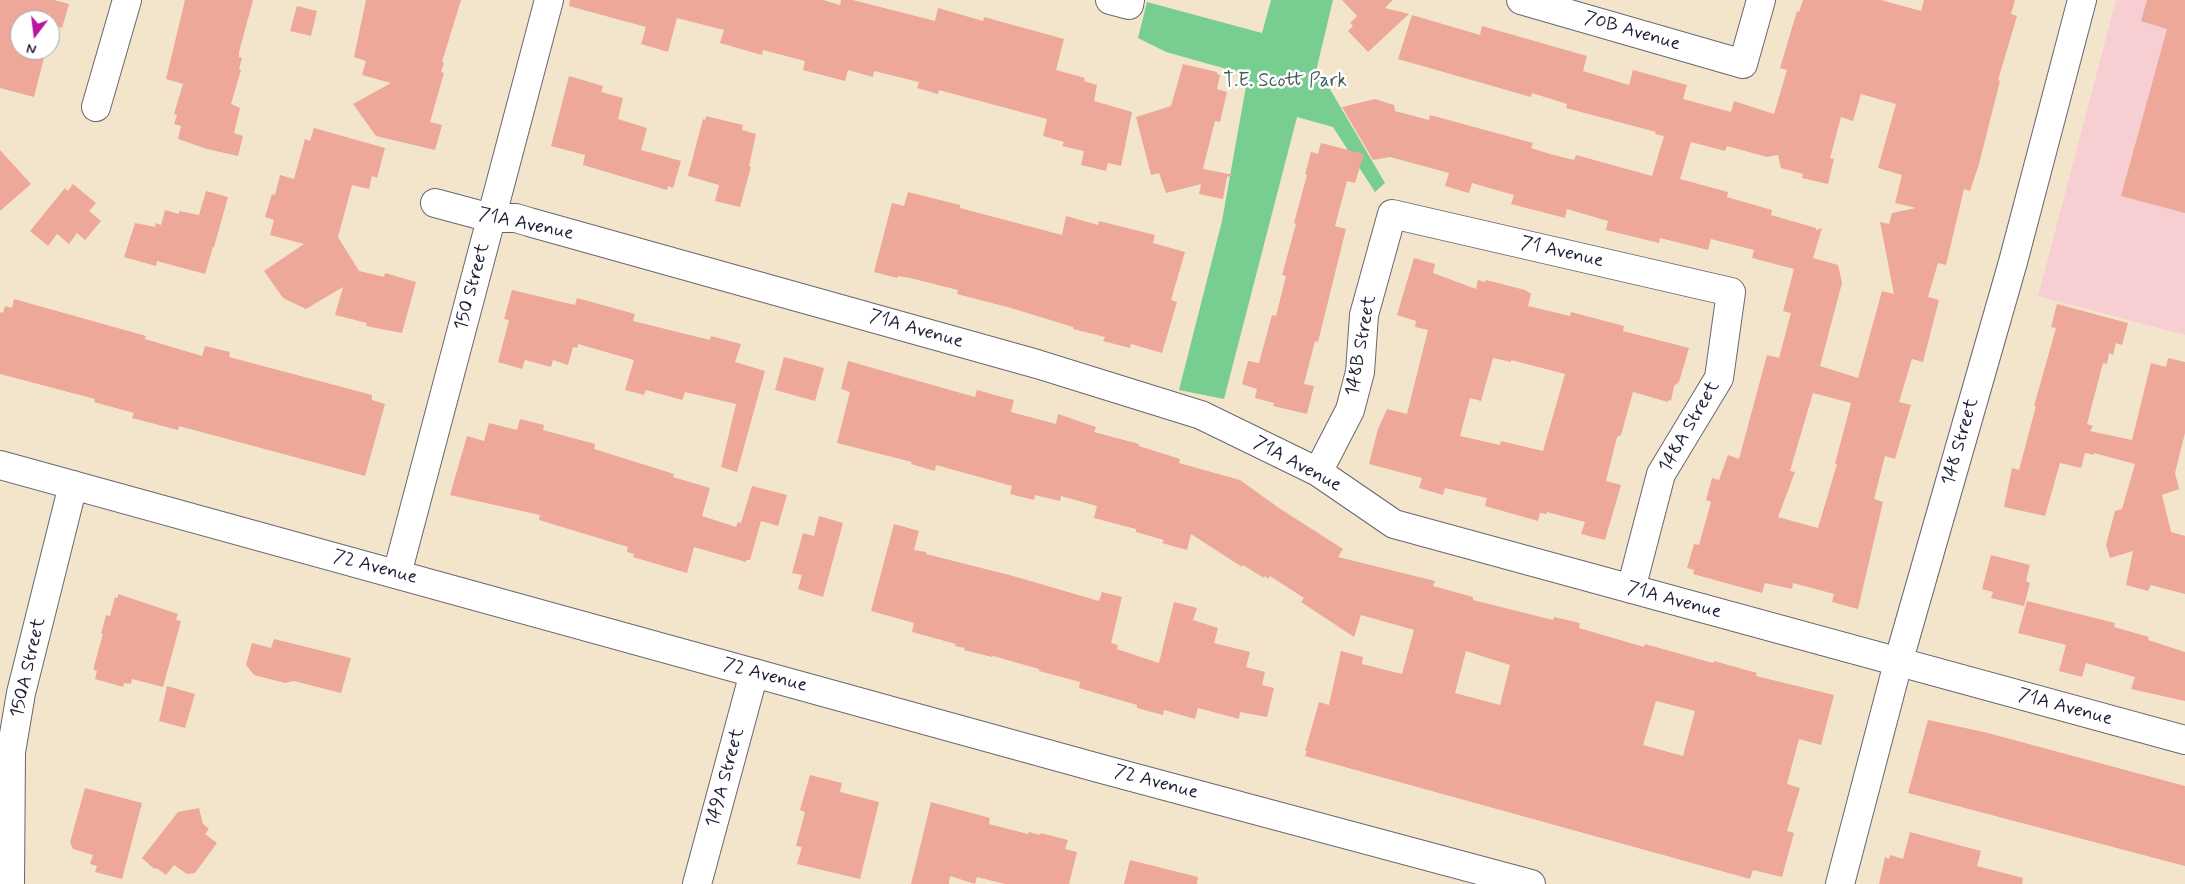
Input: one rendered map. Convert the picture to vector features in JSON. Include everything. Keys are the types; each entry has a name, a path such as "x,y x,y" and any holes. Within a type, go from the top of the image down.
{"street":[{"path":"96,106 127,0"},
{"name":"150 Street","path":"397,574 549,0"},
{"name":"70B Avenue","path":"1522,0 1743,64 1760,0"},
{"name":"148 Street","path":"1840,884 1898,663 2013,262 2082,0"},
{"name":"71A Avenue","path":"435,203 491,218 516,218 1046,367 1201,415 1318,472 1394,524 2185,740"},
{"name":"71 Avenue","path":"1392,214 1732,292"},
{"name":"148B Street","path":"1318,472 1336,441 1350,410 1360,372 1364,315 1392,214"},
{"name":"148A Street","path":"1631,589 1661,474 1719,378 1732,292"},
{"name":"72 Avenue","path":"0,465 1111,772 1531,884"},
{"name":"150A Street","path":"10,884 12,752 21,693 73,485"},
{"name":"149A Street","path":"697,884 754,672"}],"shaded area":[{"path":"2116,0 2185,0 2185,335 2038,296"}],"green space":[{"name":"T.E. Scott Park","path":"1271,0 1333,0 1317,67 1385,183 1375,192 1333,127 1297,117 1224,399 1179,390 1222,221 1248,75 1166,52 1138,38 1147,2 1262,33"}],"building":[{"path":"0,0 54,0 69,4 62,28 60,27 60,10 10,10 10,60 43,60 34,97 0,88"},
{"path":"185,0 253,0 239,52 239,57 242,58 239,69 241,70 231,104 240,108 234,133 243,136 238,156 207,149 178,139 181,126 174,124 177,115 174,114 183,84 166,79"},
{"path":"366,0 461,0 442,62 444,63 441,72 444,73 430,122 442,125 435,150 376,136 353,104 391,83 362,75 366,61 354,57"},
{"path":"570,0 823,0 840,5 841,0 853,0 935,21 938,8 983,21 984,17 1064,39 1056,70 1085,78 1084,81 1097,85 1094,101 1132,112 1121,166 1108,163 1106,171 1081,165 1084,151 1062,146 1064,142 1043,136 1047,119 939,90 938,94 917,88 919,82 874,71 873,77 848,70 845,81 803,70 805,61 763,50 762,55 720,43 724,30 677,18 668,52 641,44 646,27 569,6"},
{"path":"1342,0 1393,0 1385,8 1409,14 1368,52 1348,31 1353,26 1350,23 1357,16"},
{"path":"1803,0 1881,0 1921,11 1924,0 2015,0 2011,14 2017,16 1998,80 2000,81 1979,164 1970,191 1964,189 1946,265 1938,263 1928,297 1939,300 1923,362 1912,359 1899,402 1911,405 1895,459 1885,456 1874,499 1883,502 1858,609 1832,602 1834,594 1793,583 1792,589 1765,583 1762,593 1693,574 1694,570 1687,568 1694,544 1699,545 1711,502 1706,500 1712,478 1719,480 1728,455 1739,459 1767,355 1779,358 1791,313 1783,311 1794,269 1752,258 1754,250 1711,239 1708,250 1660,238 1659,243 1606,230 1608,221 1567,209 1565,218 1511,204 1514,195 1472,183 1469,193 1445,186 1449,173 1390,157 1373,160 1342,107 1375,99 1394,105 1395,111 1429,120 1430,115 1533,143 1531,148 1550,154 1574,160 1576,155 1652,176 1664,136 1655,134 1656,132 1566,108 1567,104 1532,93 1531,97 1398,59 1412,15 1480,35 1482,26 1587,56 1583,71 1629,85 1633,70 1687,85 1683,99 1731,112 1734,101 1774,114 1787,70 1780,68 1797,11 1799,12","holes":["1861,94 1896,104 1878,168 1902,175 1895,203 1916,208 1892,213 1889,224 1880,222 1894,294 1882,291 1858,378 1820,366 1842,283 1838,265 1813,258 1822,228 1816,230 1816,228 1771,215 1772,210 1727,197 1728,192 1680,179 1691,142 1725,151 1727,146 1767,157 1778,155 1781,168 1803,174 1802,178 1828,184 1834,159 1830,158 1841,117 1853,121","1813,393 1851,403 1835,464 1837,464 1818,528 1778,517 1795,472 1790,471"]},
{"path":"2147,0 2185,0 2185,213 2121,196 2167,29 2141,21"},
{"path":"297,6 317,11 311,36 290,31"},
{"path":"1183,64 1217,72 1220,75 1217,89 1227,92 1220,122 1215,121 1203,169 1234,175 1227,177 1223,199 1199,194 1201,184 1166,193 1159,173 1151,175 1136,117 1171,106"},
{"path":"569,76 603,86 601,92 623,98 618,119 647,128 641,150 681,161 673,188 668,186 667,190 583,165 585,155 551,146"},
{"path":"706,116 743,125 742,130 756,134 749,166 751,167 740,207 715,201 719,185 688,176 703,119 705,120"},
{"path":"314,128 385,148 377,178 372,176 369,189 352,185 338,237 359,271 384,277 385,273 416,282 402,333 366,326 367,323 335,315 343,287 306,309 283,298 264,271 304,244 270,235 274,220 265,217 272,194 275,195 280,175 294,179 305,139 310,141"},
{"path":"1321,143 1364,154 1355,183 1347,181 1335,226 1346,229 1318,342 1315,341 1304,384 1314,386 1307,414 1273,406 1274,403 1255,398 1257,389 1242,384 1248,361 1259,363 1272,315 1276,316 1286,276 1282,275 1296,224 1294,223 1307,175 1305,174 1311,152 1318,154"},
{"path":"0,150 31,184 0,211"},
{"path":"73,184 96,203 89,211 101,221 85,240 77,233 69,244 57,234 48,246 30,231 65,188 68,191"},
{"path":"206,191 228,197 205,274 157,261 156,266 124,257 135,223 155,227 156,223 161,225 165,210 179,214 179,211 199,215"},
{"path":"908,192 1062,235 1066,216 1098,225 1099,221 1155,235 1153,243 1185,252 1171,300 1177,302 1162,353 1131,344 1130,348 1103,341 1105,337 1073,329 1073,327 1011,308 957,294 958,290 910,278 898,276 897,278 874,272 892,203 904,206"},
{"path":"1414,258 1435,264 1433,273 1476,289 1478,280 1485,282 1486,280 1525,290 1531,294 1528,306 1570,316 1571,312 1624,326 1623,331 1689,348 1679,382 1674,386 1671,401 1668,400 1668,402 1633,392 1621,435 1617,437 1606,481 1621,485 1605,540 1581,534 1585,522 1547,512 1547,514 1540,513 1538,521 1485,506 1487,498 1445,488 1443,495 1419,488 1422,478 1369,464 1378,429 1387,409 1407,414 1428,330 1415,327 1416,321 1397,315","holes":["1493,358 1511,362 1511,360 1565,374 1543,451 1501,441 1500,445 1460,436 1470,398 1481,401"]},
{"path":"512,290 575,305 577,298 635,314 633,321 710,340 711,336 741,344 735,362 765,371 737,472 721,467 736,404 685,392 682,400 646,390 644,395 625,390 634,360 578,344 577,348 573,347 568,365 553,360 551,367 525,360 522,369 498,362 509,320 504,319"},
{"path":"14,299 146,336 145,339 202,356 205,346 230,352 229,357 372,395 372,400 385,404 365,476 179,426 178,430 132,418 134,413 94,402 95,399 0,374 0,312 3,313 5,306 12,308"},
{"path":"2057,304 2128,323 2122,345 2116,343 2113,355 2109,353 2107,364 2103,363 2087,424 2093,426 2090,431 2132,440 2151,363 2166,367 2168,358 2185,362 2185,433 2175,473 2179,489 2162,495 2171,532 2185,536 2185,594 2151,585 2148,591 2126,585 2133,551 2110,558 2106,545 2115,511 2122,509 2135,464 2094,453 2094,455 2085,453 2081,468 2060,463 2045,516 2004,507 2012,468 2019,470 2036,406 2034,406 2056,328 2051,327"},
{"path":"784,357 824,368 815,401 775,390"},
{"path":"848,361 975,397 977,390 1014,400 1011,412 1056,424 1058,414 1096,427 1094,432 1139,444 1139,446 1180,459 1179,463 1240,480 1279,508 1343,549 1338,557 1435,581 1433,586 1473,597 1473,600 1553,620 1554,617 1580,623 1579,628 1644,647 1645,644 1713,663 1714,661 1757,673 1756,676 1834,695 1821,745 1799,739 1787,784 1800,788 1787,831 1794,833 1782,877 1753,870 1750,879 1305,756 1319,702 1329,705 1341,651 1363,657 1362,664 1402,674 1414,630 1361,615 1354,637 1301,602 1304,598 1270,576 1268,579 1265,576 1264,578 1243,565 1242,567 1191,534 1187,550 1162,543 1164,540 1136,532 1136,529 1094,518 1097,506 1061,496 1060,501 1035,495 1034,500 1010,494 1012,486 936,465 935,471 911,464 912,462 837,443 850,392 841,389","holes":["1466,651 1510,665 1500,705 1455,693","1656,701 1695,711 1683,756 1643,745"]},
{"path":"520,419 544,425 543,430 595,444 594,449 674,474 673,477 710,488 702,516 736,527 738,522 741,523 752,486 787,495 778,526 761,521 750,560 746,560 746,562 694,547 687,573 633,557 634,554 627,552 628,547 539,520 540,515 450,495 467,436 484,441 489,423 517,430"},
{"path":"819,516 843,523 823,597 798,589 802,575 792,573 803,533 814,536"},
{"path":"894,524 919,531 914,550 926,552 926,554 1013,576 1099,601 1102,592 1122,597 1111,643 1118,645 1117,649 1159,663 1174,602 1197,608 1193,620 1218,628 1214,643 1250,652 1246,667 1265,672 1262,685 1274,688 1267,717 1240,712 1239,719 1198,708 1195,719 1164,710 1163,715 1137,708 1137,705 1079,688 1080,682 993,656 964,650 965,648 955,646 956,644 912,632 914,623 871,611"},
{"path":"1991,555 2030,565 2026,581 2030,583 2024,606 1991,598 1993,592 1982,589"},
{"path":"118,594 178,614 176,620 181,621 163,687 132,679 131,684 124,683 123,687 95,679 97,671 94,670 94,666 106,615 110,616 115,597 118,598"},
{"path":"2027,601 2115,623 2114,627 2149,637 2148,640 2185,652 2185,701 2131,689 2135,677 2086,663 2082,677 2059,671 2066,645 2018,633"},
{"path":"274,639 351,658 341,693 294,681 285,683 254,675 246,665 252,643 271,648"},
{"path":"167,686 195,694 185,728 159,721"},
{"path":"1928,720 1984,732 2185,786 2185,866 1908,793"},
{"path":"810,775 842,783 840,792 879,802 860,879 797,864 802,847 796,846 805,812 800,810"},
{"path":"85,788 142,803 122,879 95,872 97,866 90,864 93,855 73,849 70,842"},
{"path":"931,802 990,818 989,824 1028,834 1029,832 1040,835 1041,833 1068,840 1065,849 1077,852 1069,884 1005,884 977,877 975,884 950,876 949,884 911,884"},
{"path":"199,808 203,824 209,829 205,834 217,843 195,873 187,874 174,865 166,875 153,868 142,858 178,812"},
{"path":"1910,832 1981,851 1977,866 2023,878 2022,884 1879,884 1885,857 1889,859 1890,855 1903,859"},
{"path":"1130,860 1198,877 1197,884 1124,884"}]}
